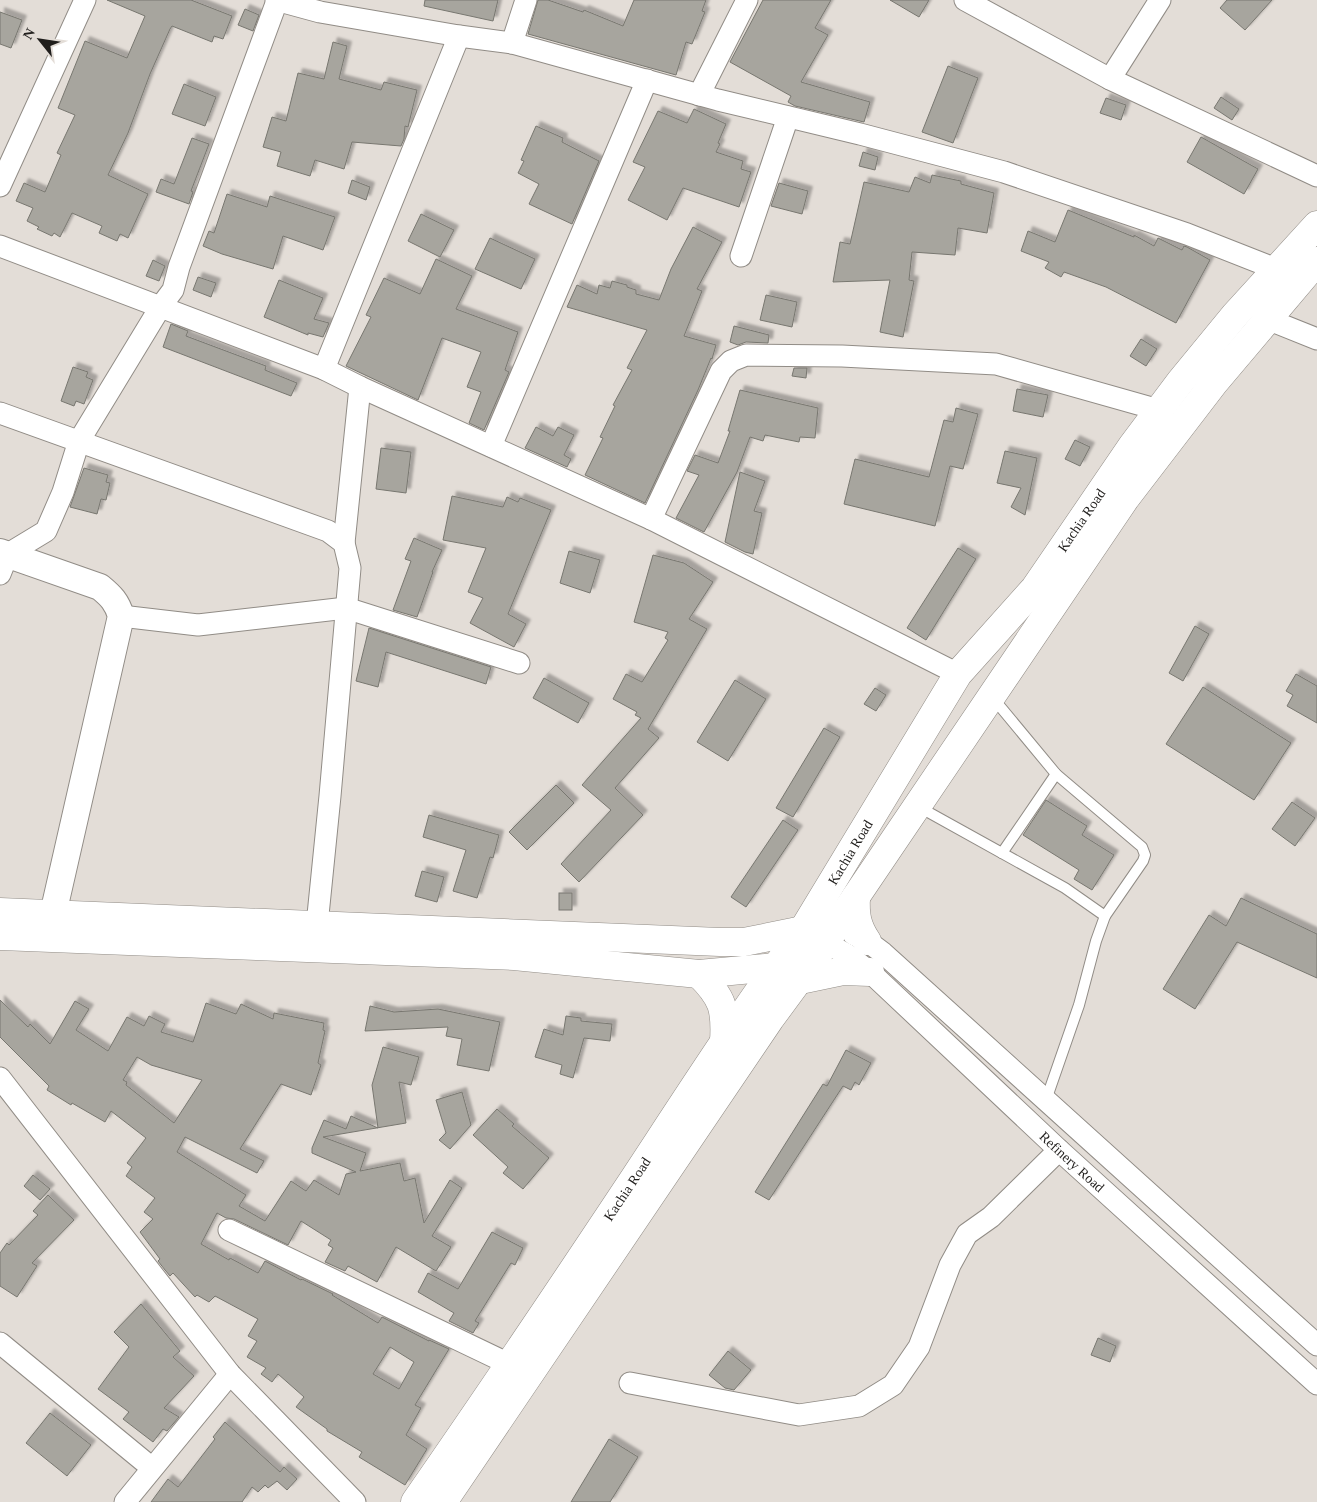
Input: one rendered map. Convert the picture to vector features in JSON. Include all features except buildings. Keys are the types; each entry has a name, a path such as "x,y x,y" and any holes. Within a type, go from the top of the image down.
{"main road":[{"name":"Kachia Road","path":"443,1502 759,1013 775,967 803,930 958,674 1034,588 1159,410 1204,352 1276,269 1317,226"},
{"name":"Kachia Road","path":"415,1502 511,1365 724,1042 800,980 1125,499 1214,383 1317,261"},
{"path":"856,897 856,921 867,941"},
{"path":"0,912 720,942 744,942 803,930 830,936"},
{"path":"0,936 514,956 699,974 775,967 830,936"},
{"path":"800,980 843,971 870,972"},
{"path":"699,974 714,990 723,1008 725,1023 724,1042"}],"street":[{"path":"0,186 85,0"},
{"path":"3,560 46,530 63,492 79,441 161,306 173,290 179,267 276,0 322,6 459,36 512,43 699,95 1004,172 1186,234 1276,269"},
{"path":"512,43 526,0"},
{"path":"699,95 747,0"},
{"path":"965,0 1110,79 1317,176"},
{"path":"1110,79 1160,0"},
{"path":"324,369 459,36"},
{"path":"491,446 647,80"},
{"path":"740,256 788,117"},
{"path":"0,246 324,369 651,518 958,674"},
{"path":"1267,319 1317,339"},
{"path":"651,518 721,371 730,361 746,355 842,356 996,364 1159,410"},
{"path":"317,925 350,568 344,543 360,387"},
{"path":"0,413 328,531 344,543"},
{"path":"3,560 100,587 117,604 121,616 53,914"},
{"path":"121,616 198,625 346,608 520,663"},
{"name":"Refinery Road","path":"830,936 850,933 867,941 896,964 1317,1345"},
{"name":"Refinery Road","path":"830,936 1059,1150 1317,1384"},
{"path":"896,964 904,1004"},
{"path":"4,1093 230,1374 355,1502"},
{"path":"630,1383 799,1415 859,1406 892,1385 919,1347 950,1265 967,1234 990,1217 1059,1150"},
{"path":"229,1230 511,1365"},
{"path":"0,1343 152,1468"},
{"path":"125,1502 230,1374"}],"lane":[{"path":"992,697 1056,774 1142,847 1144,851 1143,860 1105,916 1096,941 1079,1005 1046,1100"},
{"path":"1002,853 1056,774"},
{"path":"918,806 1065,888 1105,916"}]}
